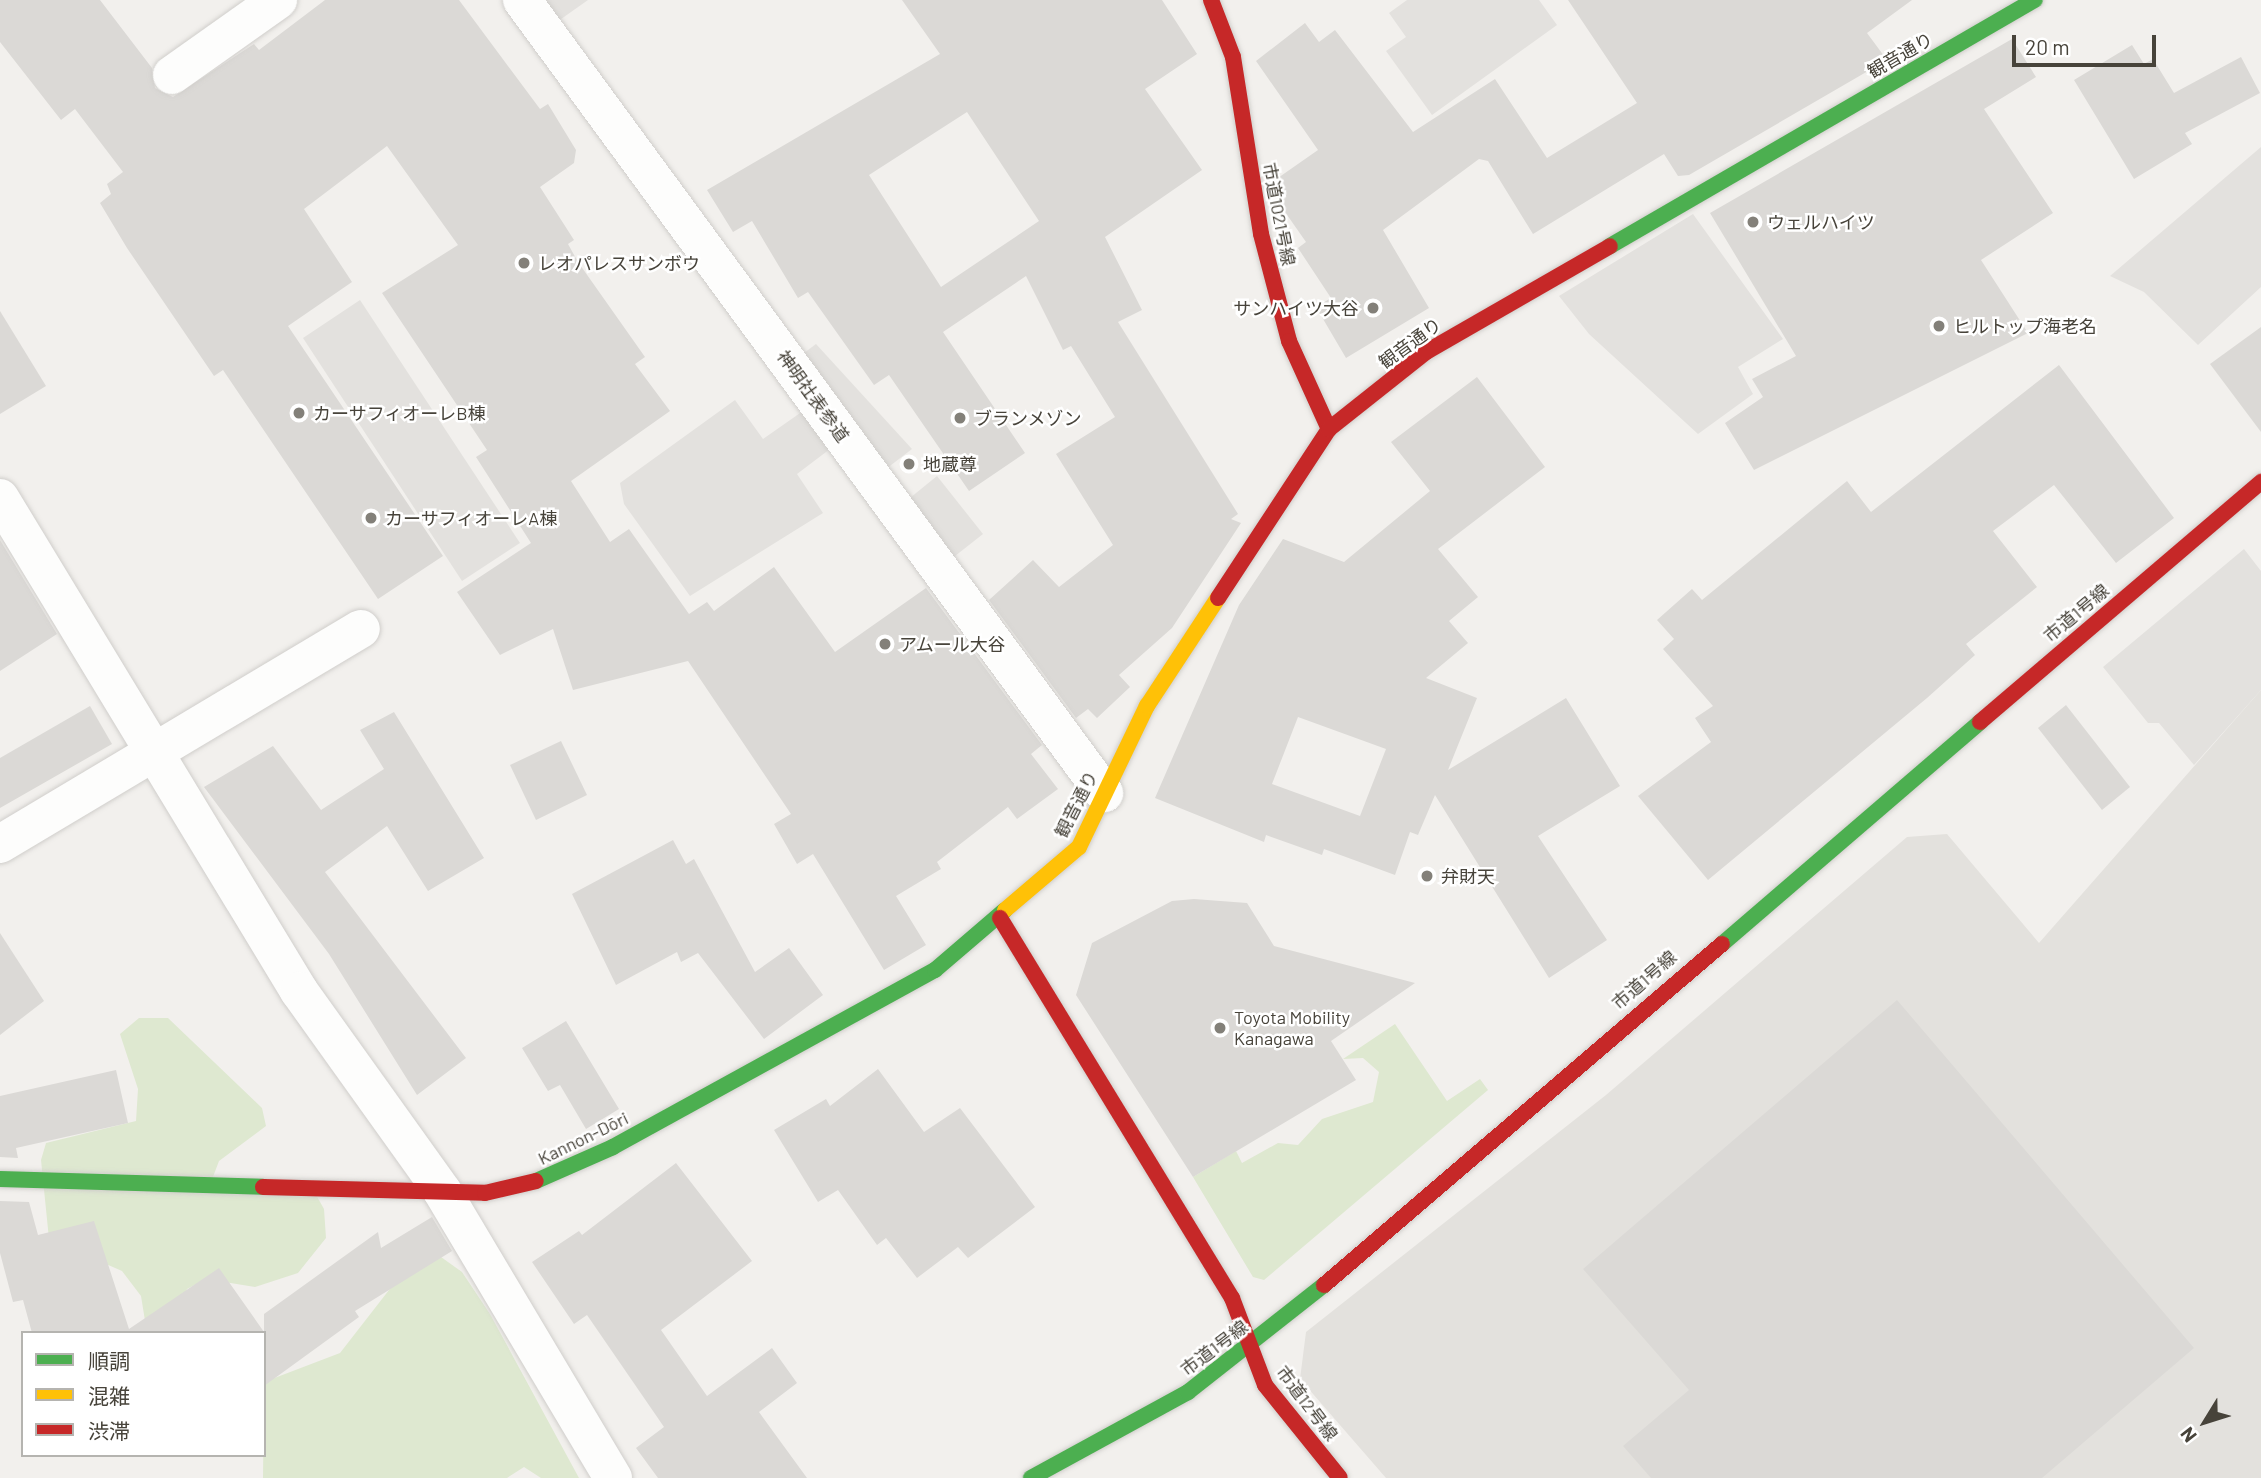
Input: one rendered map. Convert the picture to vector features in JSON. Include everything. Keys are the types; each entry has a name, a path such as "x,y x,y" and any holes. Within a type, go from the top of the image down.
{"street":[{"path":"172,75 278,0"},
{"name":"神明社表参道","path":"522,0 1104,793"},
{"name":"市道1021号線","path":"1211,0 1233,57 1261,234 1289,341 1329,429"},
{"name":"観音通り","path":"1000,918 1079,847 1147,706 1329,429 1426,352 2035,0"},
{"name":"市道1号線","path":"1031,1478 1188,1392 1250,1346 2261,482"},
{"path":"0,498 153,755 299,991 442,1191 613,1478"},
{"path":"0,844 361,629"},
{"name":"市道12号線","path":"1000,918 1232,1298 1265,1385 1340,1478"},
{"name":"Kannon-Dōri","path":"0,1179 485,1193 564,1172 935,970 1000,918"}],"shaded area":[{"path":"536,0 588,0 554,24"},
{"path":"1407,0 1539,0 1557,25 1432,115 1386,51 1406,37 1389,13"},
{"path":"2261,147 2261,287 2198,345 2144,292 2110,276"},
{"path":"1693,214 1783,339 1738,367 1753,394 1698,434 1589,334 1559,296"},
{"path":"360,300 520,543 462,581 303,338"},
{"path":"816,344 912,449 882,472 800,356"},
{"path":"735,400 763,439 803,411 830,449 797,474 823,513 690,596 624,504 620,483"},
{"path":"937,476 983,534 950,560 905,502"},
{"path":"2244,549 2261,571 2261,690 2194,765 2159,723 2148,723 2103,667"},
{"path":"2261,690 2261,1478 1386,1478 1300,1379 1306,1332 1606,1095 1907,837 1947,834 2039,943"}],"green space":[{"path":"139,1018 168,1018 262,1108 266,1126 219,1161 208,1190 315,1193 324,1209 326,1238 298,1273 255,1287 206,1279 187,1289 179,1309 150,1331 147,1331 141,1296 122,1271 49,1239 41,1160 46,1143 136,1121 138,1089 120,1034"},
{"path":"1395,1024 1447,1101 1480,1079 1488,1090 1264,1280 1253,1277 1193,1177 1236,1151 1242,1163 1278,1143 1298,1145 1322,1119 1373,1102 1379,1072 1363,1058 1343,1059"},
{"path":"441,1257 462,1272 490,1314 579,1478 541,1478 524,1467 507,1478 263,1478 263,1457 266,1457 266,1381 340,1353 396,1281"}],"building":[{"path":"0,0 100,0 152,68 155,88 173,97 254,44 259,50 325,0 459,0 540,109 548,104 576,150 574,163 540,187 574,240 568,244 578,262 645,357 635,364 670,411 571,481 610,542 629,529 689,614 707,602 714,611 774,567 835,652 926,588 1042,745 1031,754 1058,789 1017,819 1008,807 937,862 941,869 896,896 926,945 884,970 813,854 797,864 774,824 791,814 688,661 573,690 553,629 500,655 457,592 531,543 476,457 487,450 382,293 458,245 387,146 304,209 352,282 288,326 443,556 378,599 223,370 214,376 127,248 100,203 111,194 107,184 123,172 75,109 61,120 0,42"},
{"path":"902,0 1162,0 1197,54 1145,89 1202,170 1105,237 1142,310 1118,322 1238,514 1231,519 1241,523 1172,628 1119,675 1130,687 1097,718 1088,709 1076,718 989,600 1033,560 1059,587 1113,545 1056,454 1115,417 1071,346 1063,350 1026,276 943,332 1025,453 969,491 889,375 874,385 808,292 798,298 752,221 733,232 707,190 940,54","holes":["967,112 1039,221 941,287 869,175"]},
{"path":"1568,0 1912,0 1867,33 1887,60 1689,175 1678,176 1664,154 1533,234 1488,161 1479,159 1383,230 1429,308 1346,358 1316,307 1331,298 1298,248 1306,242 1278,202 1275,180 1318,150 1256,61 1305,23 1319,42 1335,30 1413,132 1495,79 1547,158 1637,103"},
{"path":"2012,39 2036,77 1984,109 2053,213 1981,260 2028,333 1754,470 1725,423 1763,397 1752,379 1796,356 1710,213"},
{"path":"2132,45 2144,64 2153,59 2174,93 2241,57 2260,93 2185,133 2192,144 2134,179 2074,80"},
{"path":"0,311 46,386 0,414"},
{"path":"2261,327 2261,432 2210,364"},
{"path":"2059,365 2174,518 2116,563 2054,485 1993,531 2037,587 1966,644 1975,655 1927,698 1708,880 1638,796 1711,742 1695,718 1713,706 1663,649 1674,639 1657,620 1692,589 1702,600 1847,481 1871,512"},
{"path":"1477,377 1545,467 1438,549 1478,597 1449,621 1468,643 1426,678 1477,698 1448,770 1566,698 1620,786 1538,836 1607,940 1549,978 1435,795 1418,835 1410,832 1395,875 1324,849 1322,855 1266,835 1264,842 1155,798 1239,605 1283,539 1344,562 1430,491 1391,442","holes":["1298,717 1386,749 1360,816 1272,784"]},
{"path":"0,540 57,634 0,671"},
{"path":"2066,705 2130,787 2102,810 2038,728"},
{"path":"90,706 112,744 0,808 0,758"},
{"path":"394,712 484,858 428,891 387,826 325,872 466,1058 417,1095 329,954 204,787 273,746 321,810 384,769 360,730"},
{"path":"561,741 587,795 536,820 510,765"},
{"path":"673,840 686,864 694,859 755,972 789,948 823,995 764,1039 698,953 681,962 677,952 616,985 572,894"},
{"path":"1194,899 1247,903 1274,946 1415,983 1331,1041 1356,1080 1193,1177 1076,995 1092,943 1172,901"},
{"path":"0,933 44,1001 0,1035"},
{"path":"1897,1000 2194,1348 2042,1478 1651,1478 1623,1446 1689,1390 1583,1269"},
{"path":"566,1021 619,1109 586,1129 560,1085 548,1091 522,1048"},
{"path":"878,1069 924,1132 960,1108 1035,1207 968,1258 958,1247 917,1278 886,1238 877,1245 838,1190 818,1202 774,1130 826,1099 830,1106"},
{"path":"116,1070 128,1123 16,1148 18,1158 0,1157 0,1096"},
{"path":"676,1163 752,1261 661,1330 707,1396 772,1348 797,1383 759,1412 807,1478 658,1478 636,1448 664,1427 587,1315 574,1324 532,1262 579,1231 582,1235"},
{"path":"0,1201 29,1202 38,1235 94,1221 129,1329 219,1268 263,1331 31,1331 23,1300 13,1302 0,1253"},
{"path":"432,1217 452,1251 355,1311 359,1317 266,1385 264,1314 378,1232 381,1248"}],"traffic: fast":[{"path":"1610,246 2035,0"},
{"path":"1722,944 1980,722"},
{"path":"536,1181 613,1147 935,970 1005,910"},
{"path":"0,1179 263,1187"},
{"path":"1031,1478 1188,1392 1324,1285"}],"traffic: slow":[{"path":"1005,910 1079,847 1147,706 1218,598"}],"traffic: jam":[{"path":"1211,0 1233,57 1261,234 1289,341 1329,429"},
{"path":"1218,598 1329,429 1426,352 1610,246"},
{"path":"1980,722 2261,482"},
{"path":"1000,918 1232,1298 1265,1385 1340,1478"},
{"path":"1324,1285 1722,944"},
{"path":"263,1187 485,1193 536,1181"}],"place":[{"name":"ウェルハイツ","path":"1753,222"},
{"name":"レオパレスサンボウ","path":"524,263"},
{"name":"サンハイツ大谷","path":"1373,308"},
{"name":"ヒルトップ海老名","path":"1939,326"},
{"name":"カーサフィオーレB棟","path":"299,413"},
{"name":"ブランメゾン","path":"960,418"},
{"name":"地蔵尊","path":"909,464"},
{"name":"カーサフィオーレA棟","path":"371,518"},
{"name":"アムール大谷","path":"885,644"},
{"name":"弁財天","path":"1427,876"},
{"name":"Toyota Mobility Kanagawa","path":"1220,1028"}]}
